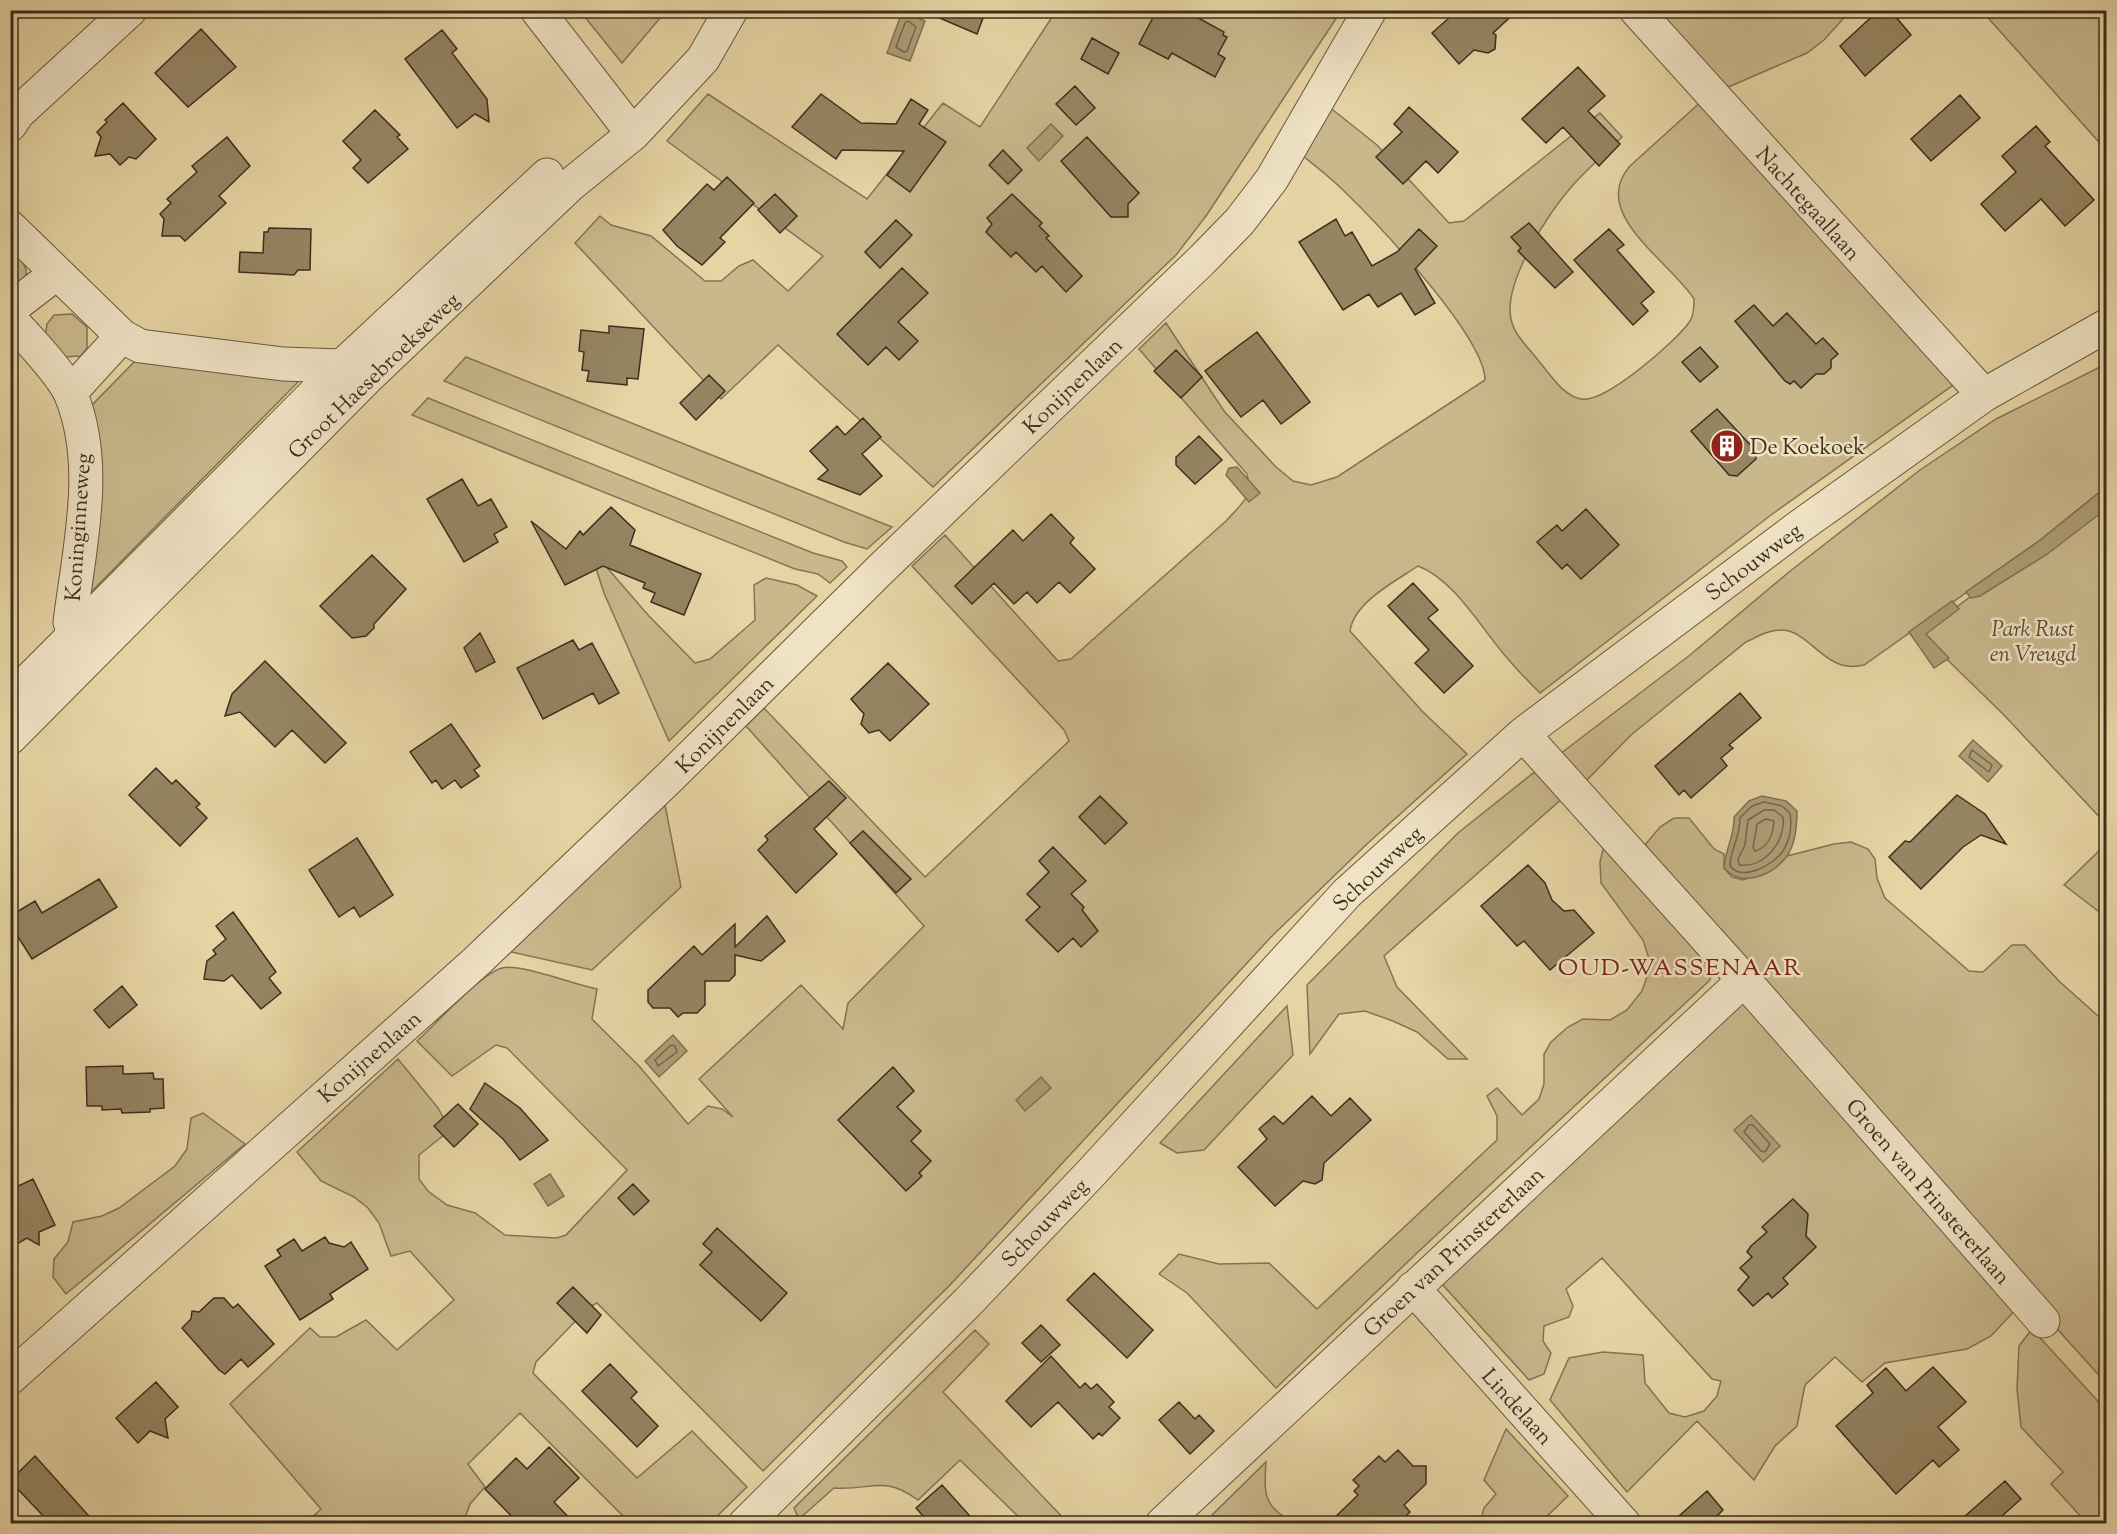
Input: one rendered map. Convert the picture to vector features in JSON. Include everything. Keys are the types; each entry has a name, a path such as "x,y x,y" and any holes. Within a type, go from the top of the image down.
{"street":[{"path":"10,125 18,113 129,10"},
{"path":"537,10 627,126"},
{"name":"Groot Haesebroekseweg","path":"627,126 724,10"},
{"name":"Groot Haesebroekseweg","path":"10,738 83,646 555,168 596,140 627,126 703,59 731,10"},
{"name":"Konijnenlaan","path":"10,1378 477,961 669,778 890,560 1203,259 1240,221 1272,179 1370,10"},
{"name":"Nachtegaallaan","path":"1636,10 1984,394"},
{"path":"13,225 57,273 123,336 141,346 356,371"},
{"path":"10,309 57,273"},
{"name":"Koninginneweg","path":"10,320 70,393 83,440 86,474 70,622 83,646"},
{"name":"Schouwweg","path":"745,1524 968,1302 1092,1172 1347,893 1523,734 1796,529 1984,394 2106,326"},
{"path":"70,393 123,336"},
{"name":"Groot Haesebroekseweg","path":"10,699 83,646"},
{"name":"Groen van Prinstererlaan","path":"1523,734 1744,980 2043,1321"},
{"name":"Groen van Prinstererlaan","path":"1162,1524 1744,980"},
{"name":"Lindelaan","path":"1413,1288 1624,1524"}],"green space":[{"path":"580,11 666,11 622,63"},
{"path":"1056,11 1341,11 1206,216 1176,255 933,487 778,345 721,399 575,243 600,216 611,225 651,236 705,281 721,281 739,266 753,260 788,291 823,256 667,141 708,94 867,199 943,103 980,127"},
{"path":"1654,11 1850,11 1824,40 1807,53 1726,88"},
{"path":"1982,11 2106,11 2106,150"},
{"path":"1704,99 1956,383 1771,515 1540,693 1508,659 1456,594 1444,582 1418,566 1367,602 1353,620 1350,631 1423,712 1467,754 1368,843 1271,937 950,1285 763,1471 597,1303 589,1307 536,1362 533,1373 637,1478 692,1431 747,1487 710,1523 630,1523 520,1413 468,1464 485,1487 470,1504 463,1523 306,1523 321,1509 230,1404 310,1328 320,1337 336,1337 366,1320 397,1350 454,1300 410,1251 391,1256 379,1223 368,1208 354,1197 321,1181 297,1152 398,1059 438,1108 450,1130 419,1155 419,1179 428,1191 447,1205 475,1213 505,1235 557,1238 566,1235 627,1170 507,1048 496,1045 452,1076 417,1041 482,980 493,972 510,967 534,971 597,989 592,1019 639,1066 688,1124 708,1106 722,1109 733,1117 699,1079 801,985 843,1029 848,1003 924,926 746,726 764,708 925,877 1069,741 1064,730 912,566 945,535 1058,661 1071,659 1226,521 1247,495 1247,474 1139,349 1166,323 1224,411 1276,467 1293,481 1311,485 1337,477 1485,380 1480,361 1468,337 1427,282 1360,207 1298,152 1328,106 1377,145 1449,223 1464,221 1600,113 1622,137 1579,179 1552,212 1521,267 1510,304 1511,319 1522,341 1562,389 1581,399 1592,398 1622,382 1656,356 1691,319 1694,299 1638,236 1626,219 1619,201 1620,184 1630,166"},
{"path":"10,246 26,268 26,279 25,285 10,291"},
{"path":"72,314 87,327 87,348 81,356 61,357 45,337 47,324 54,315"},
{"path":"466,357 892,527 867,549 844,542 444,381"},
{"path":"136,360 308,374 91,592 91,603 75,617 89,413 93,404"},
{"path":"2106,364 2106,487 2039,541 1864,665 1838,664 1792,632 1776,630 1767,632 1746,642 1631,735 1586,781 1560,754 1690,655 1789,572 1920,470 1996,419"},
{"path":"428,398 813,553 842,561 847,567 830,583 818,574 795,569 412,415"},
{"name":"Park Rust en Vreugd","path":"2106,494 2106,824 2004,715 1921,634"},
{"path":"589,547 649,616 695,663 710,659 755,620 754,585 766,578 797,585 817,596 669,741 604,593"},
{"path":"1539,771 1564,797 1384,956 1397,987 1467,1059 1448,1059 1417,1032 1365,1011 1339,1014 1310,1054 1307,985 1458,833 1532,774"},
{"path":"665,805 681,887 592,970 507,951"},
{"path":"1674,818 1689,818 1714,849 1724,854 1724,868 1732,877 1743,880 1772,869 1787,856 1834,844 1851,842 1868,849 1875,859 1877,878 1885,898 1969,971 1983,972 2012,945 2025,945 2060,982 2106,1023 2106,1255 2099,1283 2106,1309 2106,1383 2040,1310 1645,845 1660,827"},
{"path":"1605,841 1719,962 1709,981 1418,1252 1276,1388 1187,1293 1159,1274 1179,1254 1219,1264 1269,1263 1317,1309 1497,1140 1497,1116 1487,1096 1497,1088 1522,1115 1539,1099 1544,1084 1544,1054 1551,1042 1568,1027 1583,1019 1610,1020 1627,1010 1642,991 1651,965 1643,940 1601,883 1600,862"},
{"path":"2106,844 2106,917 2064,885"},
{"path":"1753,999 2019,1306 1991,1336 1967,1349 1885,1363 1862,1382 1835,1357 1805,1385 1797,1426 1775,1446 1754,1480 1697,1421 1627,1492 1550,1400 1569,1358 1603,1352 1643,1355 1645,1383 1669,1413 1685,1417 1704,1411 1717,1396 1721,1381 1712,1379 1602,1258 1566,1289 1573,1306 1569,1317 1544,1326 1543,1341 1551,1353 1544,1374 1529,1380 1441,1283 1736,1004"},
{"path":"1287,1006 1293,1055 1204,1150 1177,1153 1160,1143"},
{"path":"203,1113 245,1144 66,1294 53,1277 54,1259 68,1242 73,1222 102,1216 119,1208 175,1166 187,1149 191,1118"},
{"path":"2032,1329 2106,1410 2106,1523 2087,1523 2051,1484 2063,1472 2021,1427 2017,1389 2019,1346"},
{"path":"975,1330 989,1344 943,1392 1068,1523 1025,1523 960,1460 918,1500 906,1492 886,1486 834,1488 799,1519 794,1508"},
{"path":"1506,1429 1568,1496 1540,1523 1480,1523 1484,1508 1496,1494 1484,1480"},
{"path":"1266,1462 1265,1483 1268,1499 1277,1511 1295,1523 1221,1523 1212,1515"}],"water":[{"path":"902,12 925,21 910,61 887,53"},
{"path":"1051,124 1063,136 1039,161 1027,148"},
{"path":"1237,467 1260,493 1249,502 1226,475 1229,468"},
{"path":"2106,487 2106,509 2046,555 1980,596 1971,598 1966,592 2039,541"},
{"path":"1952,601 1959,609 1926,634 1949,658 1934,668 1909,632"},
{"path":"1973,740 2002,766 1988,782 1959,756"},
{"path":"1762,796 1786,801 1797,811 1794,840 1787,856 1773,869 1756,877 1739,877 1724,868 1734,817 1749,801"},
{"path":"673,1035 687,1051 659,1077 645,1061"},
{"path":"1041,1077 1051,1088 1025,1111 1016,1100"},
{"path":"1751,1115 1780,1146 1763,1162 1734,1130"},
{"path":"550,1174 564,1196 548,1206 534,1184"}],"building":[{"path":"921,10 986,10 977,34"},
{"path":"1157,10 1184,10 1224,32 1223,35 1227,37 1218,54 1225,58 1215,77 1172,53 1168,59 1139,44"},
{"path":"1458,10 1518,10 1493,33 1496,35 1495,49 1488,53 1474,50 1459,64 1432,33"},
{"path":"1879,10 1890,10 1911,35 1865,76 1840,46"},
{"path":"201,29 236,67 188,107 155,73"},
{"path":"442,30 457,49 452,53 487,99 489,122 475,114 457,128 405,59"},
{"path":"1092,38 1119,53 1108,74 1081,59"},
{"path":"1578,67 1605,96 1588,111 1620,144 1599,166 1563,127 1546,143 1522,119"},
{"path":"1075,86 1095,108 1076,125 1056,104"},
{"path":"821,94 861,123 896,124 911,99 928,110 919,124 946,142 910,192 887,175 904,151 842,150 836,159 792,127"},
{"path":"1960,95 1980,118 1931,161 1911,139"},
{"path":"123,103 156,139 136,159 129,157 120,165 110,154 95,156 101,137 97,132 107,122 105,120"},
{"path":"1409,107 1458,152 1438,173 1426,161 1403,184 1376,157 1402,132 1394,124"},
{"path":"375,110 400,135 397,137 408,149 368,183 353,168 361,160 343,141"},
{"path":"2036,126 2050,142 2045,146 2094,200 2065,226 2041,199 2005,231 1981,204 2016,172 2002,156"},
{"path":"227,137 250,166 219,196 226,203 185,241 180,236 162,236 164,219 160,214 171,203 167,199 197,172 192,166"},
{"path":"1087,137 1139,193 1128,204 1128,217 1111,217 1061,161"},
{"path":"1003,150 1022,170 1008,184 989,165"},
{"path":"727,177 754,203 720,238 725,242 702,265 677,246 663,230 707,184 714,190"},
{"path":"775,194 797,216 780,233 758,210"},
{"path":"1012,194 1042,223 1039,226 1049,236 1046,238 1082,276 1066,292 1042,266 1036,272 1016,252 1011,257 986,232 992,224 987,218"},
{"path":"1336,219 1345,236 1352,232 1372,266 1397,252 1419,229 1437,246 1415,269 1435,303 1415,315 1401,293 1378,307 1369,294 1343,310 1299,242"},
{"path":"896,220 912,235 880,268 865,252"},
{"path":"1529,223 1573,272 1555,288 1518,251 1521,248 1511,237"},
{"path":"269,228 311,229 310,270 298,270 294,275 239,272 240,252 263,253 264,232 268,232"},
{"path":"1609,229 1624,245 1617,250 1654,292 1641,303 1648,311 1633,325 1574,260"},
{"path":"902,268 928,293 898,322 918,341 899,360 886,347 868,365 837,334"},
{"path":"1754,305 1773,326 1787,313 1816,344 1823,338 1838,354 1831,360 1831,368 1824,374 1816,374 1801,388 1794,381 1790,384 1785,381 1735,321"},
{"path":"609,326 644,329 638,379 627,378 627,385 587,381 589,371 582,370 584,352 579,351 581,330 609,333"},
{"path":"1257,332 1310,402 1281,424 1263,400 1241,417 1205,371"},
{"path":"1700,347 1718,367 1700,382 1682,362"},
{"path":"1176,350 1202,377 1181,398 1154,371"},
{"path":"709,375 725,391 696,420 680,403"},
{"name":"De Koekoek","path":"1717,409 1755,450 1756,459 1737,476 1729,475 1691,431"},
{"path":"863,418 881,437 862,454 882,476 860,495 818,479 828,470 810,451 837,426 845,435"},
{"path":"1199,436 1222,460 1195,484 1176,465 1176,457"},
{"path":"462,479 478,506 491,499 507,527 494,534 498,542 464,562 427,499"},
{"path":"611,507 635,530 630,545 701,574 684,615 651,602 655,593 643,588 645,583 603,566 565,585 531,521 566,549 580,531 583,535"},
{"path":"1586,509 1619,545 1581,579 1567,564 1562,569 1537,542 1557,525 1562,531"},
{"path":"1051,514 1074,538 1070,543 1095,569 1070,593 1059,582 1037,603 1027,592 1014,604 994,583 972,604 955,586 1013,530 1023,541"},
{"path":"372,555 406,589 366,636 352,638 320,606"},
{"path":"1413,583 1438,610 1428,618 1473,666 1444,693 1415,663 1429,650 1388,606"},
{"path":"480,633 495,662 476,672 464,648"},
{"path":"573,640 579,650 592,643 619,693 599,704 593,693 543,719 517,668"},
{"path":"265,661 346,743 325,763 292,730 275,747 240,712 225,716 232,694"},
{"path":"888,663 929,704 890,741 879,730 869,733 861,724 864,714 851,699"},
{"path":"1740,693 1761,718 1729,745 1733,748 1721,758 1727,766 1691,798 1684,790 1679,795 1655,766"},
{"path":"451,724 480,766 474,770 479,776 461,788 455,780 442,789 436,780 432,783 410,752"},
{"path":"156,768 172,784 176,780 200,804 196,807 207,818 180,846 129,795"},
{"path":"829,781 846,798 814,829 837,854 796,893 758,850 768,840 765,836"},
{"path":"1957,795 1985,814 2006,844 1981,835 1963,847 1921,889 1889,857 1905,841 1910,842"},
{"path":"1100,796 1127,823 1105,844 1079,817"},
{"path":"863,831 911,879 896,893 850,843"},
{"path":"357,838 393,895 360,917 354,907 339,917 309,870"},
{"path":"1053,847 1086,881 1071,894 1084,907 1082,910 1098,931 1081,947 1073,938 1058,952 1026,920 1040,907 1027,894 1049,872 1039,861"},
{"path":"1528,865 1545,883 1552,900 1564,911 1574,910 1594,933 1550,970 1524,941 1517,946 1481,906"},
{"path":"99,879 117,907 32,959 10,924 10,916 35,901 42,913"},
{"path":"233,912 276,972 269,978 281,993 261,1009 232,975 224,981 204,979 207,961 216,954 213,950 226,939 216,926"},
{"path":"767,916 785,941 761,961 735,955 735,975 729,981 705,981 705,1005 697,1013 683,1013 678,1017 670,1008 653,1008 648,1002 648,990 694,946 702,955 735,924 735,947"},
{"path":"122,986 137,1005 109,1028 94,1010"},
{"path":"123,1066 123,1074 153,1073 154,1079 163,1079 164,1108 150,1109 150,1112 122,1113 121,1109 102,1110 102,1106 87,1106 86,1067"},
{"path":"893,1067 914,1091 897,1107 921,1131 911,1141 931,1161 919,1173 922,1176 906,1191 838,1120"},
{"path":"485,1083 520,1108 548,1140 520,1160 503,1139 470,1109"},
{"path":"1312,1096 1331,1116 1350,1098 1371,1120 1324,1163 1322,1180 1315,1184 1303,1181 1275,1206 1238,1167 1267,1139 1259,1129 1274,1116 1283,1124"},
{"path":"458,1104 478,1124 454,1147 434,1126"},
{"path":"33,1179 55,1225 39,1232 39,1245 27,1238 10,1248 10,1190"},
{"path":"633,1184 649,1201 634,1215 618,1198"},
{"path":"1793,1199 1808,1214 1806,1236 1816,1247 1783,1278 1788,1284 1772,1298 1768,1293 1753,1306 1738,1290 1749,1277 1740,1268 1752,1257 1747,1252 1751,1246 1767,1232 1762,1227"},
{"path":"717,1228 787,1293 761,1321 700,1265 712,1252 703,1244"},
{"path":"325,1237 329,1243 344,1247 351,1242 368,1269 330,1294 333,1299 300,1320 265,1266 281,1256 277,1250 294,1239 302,1251"},
{"path":"1094,1273 1153,1330 1127,1358 1067,1300"},
{"path":"573,1287 601,1315 587,1333 557,1303"},
{"path":"214,1298 224,1298 233,1308 238,1304 274,1344 248,1367 241,1359 225,1374 182,1328 191,1319 192,1311 199,1312"},
{"path":"1041,1325 1060,1345 1041,1362 1022,1343"},
{"path":"1051,1356 1080,1388 1085,1383 1091,1389 1097,1384 1114,1402 1109,1407 1120,1418 1102,1436 1099,1433 1093,1439 1058,1402 1031,1427 1006,1401"},
{"path":"610,1364 637,1392 631,1398 658,1426 637,1447 582,1391"},
{"path":"1933,1367 1966,1402 1938,1427 1959,1450 1939,1467 1933,1460 1896,1494 1836,1426 1873,1393 1867,1385 1886,1368 1906,1391"},
{"path":"156,1382 178,1407 165,1419 168,1438 150,1431 138,1443 116,1418"},
{"path":"1179,1402 1195,1419 1199,1415 1214,1431 1190,1454 1159,1420"},
{"path":"549,1447 579,1478 554,1502 575,1524 519,1524 485,1489 516,1458 527,1469"},
{"path":"1398,1450 1413,1466 1426,1466 1426,1484 1404,1505 1410,1512 1398,1524 1328,1524 1358,1495 1354,1491 1359,1486 1353,1480 1379,1456 1385,1462"},
{"path":"35,1456 96,1524 51,1524 10,1481"},
{"path":"2005,1481 2021,1499 1993,1524 1956,1524"},
{"path":"942,1485 977,1524 930,1524 916,1508"},
{"path":"1707,1491 1723,1510 1709,1524 1670,1524"}],"place":[{"name":"De Koekoek","path":"1727,446"}],"district":[{"name":"OUD-WASSENAAR","path":"1680,967"}]}
